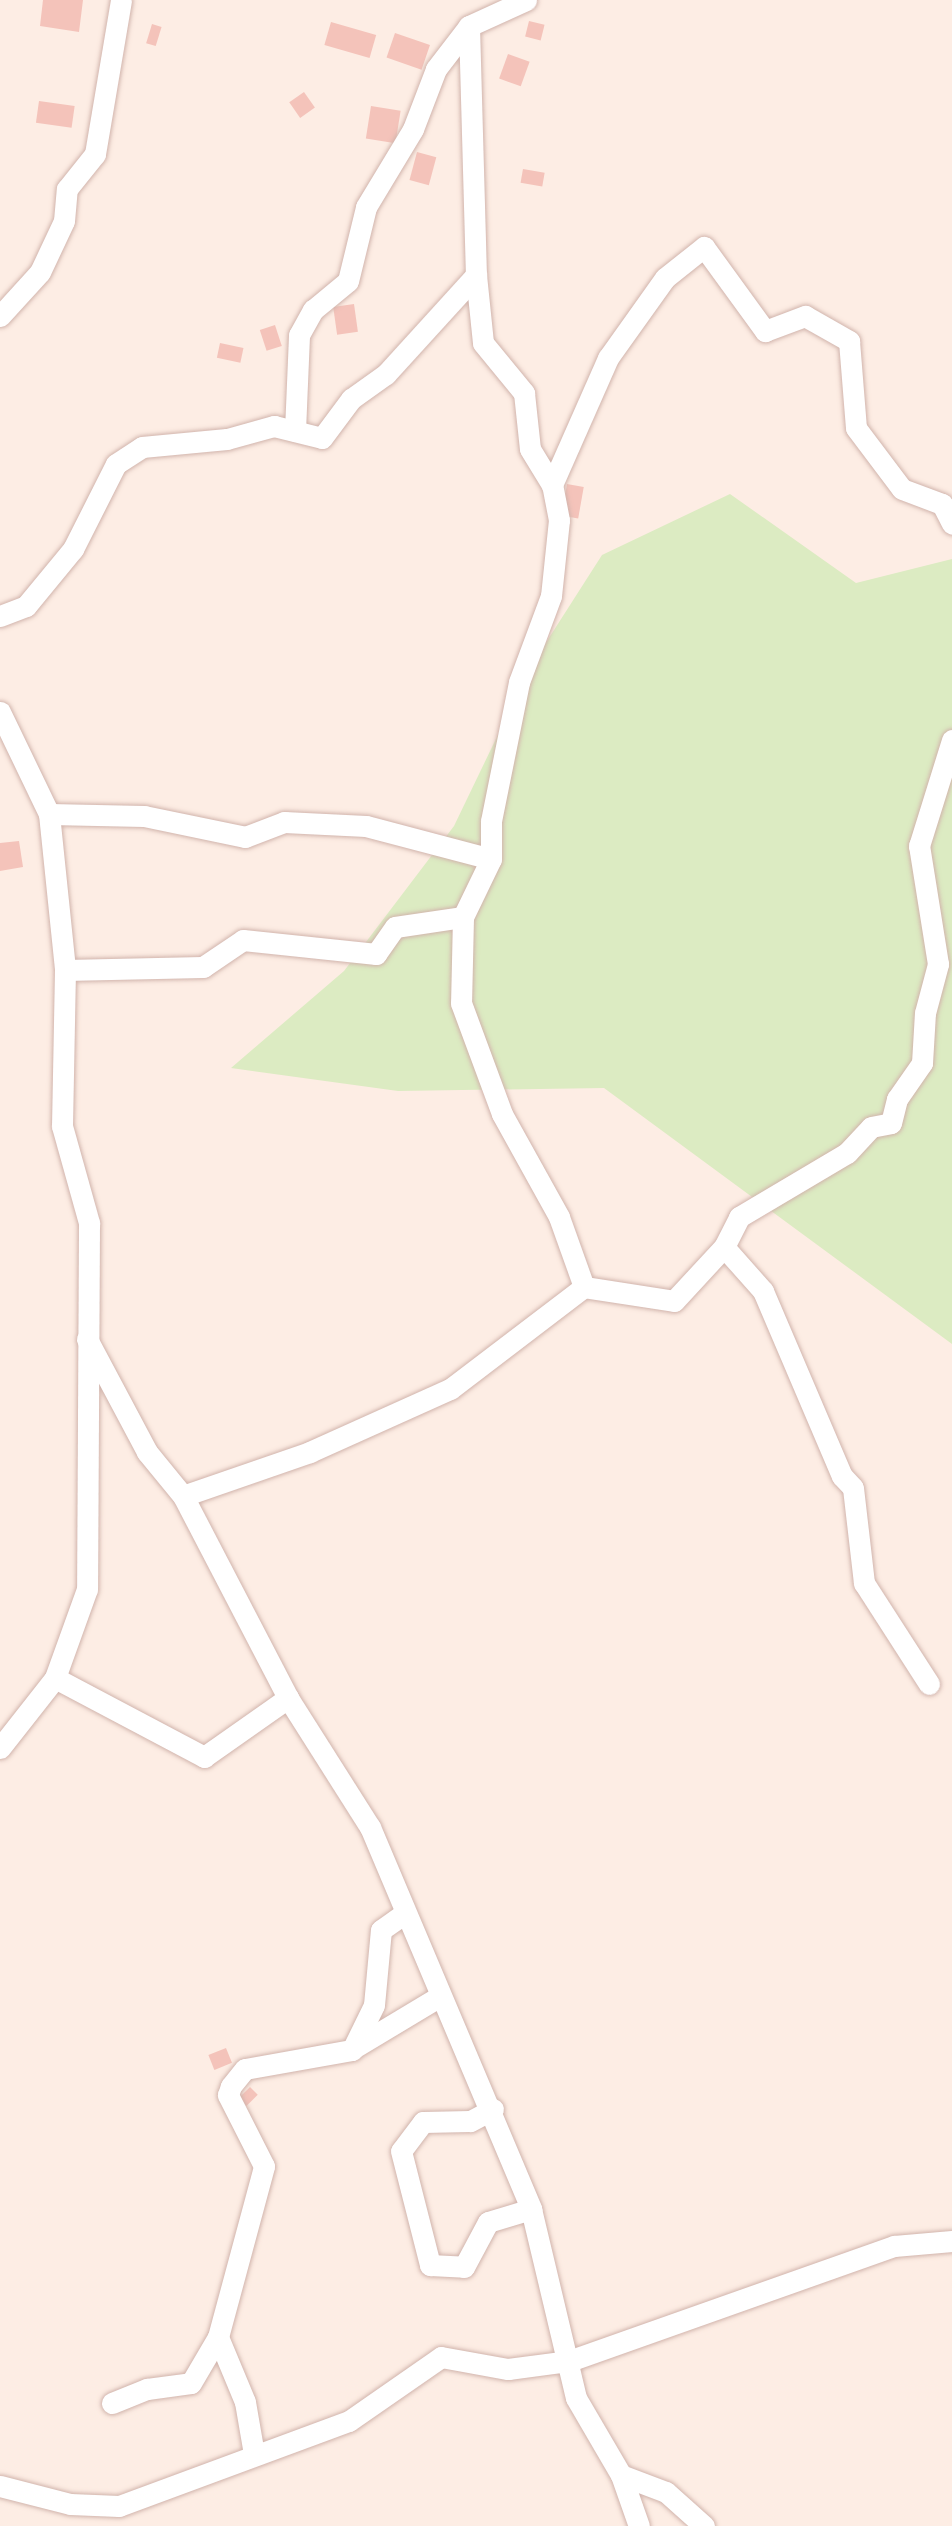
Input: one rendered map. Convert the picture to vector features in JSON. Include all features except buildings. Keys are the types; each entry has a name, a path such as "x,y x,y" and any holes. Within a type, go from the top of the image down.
{"street":[{"path":"0,317 40,272 64,221 67,189 95,154 121,0"},
{"path":"295,431 299,335 313,310 348,281 366,207 413,130 436,69 469,26 526,0"},
{"path":"469,26 476,275 483,343 524,393 530,449 552,485 559,520 551,596 519,682 491,821 491,859 463,917 461,1003 502,1114 559,1217 584,1286"},
{"path":"552,485 608,358 665,278 704,247 765,331 805,316 849,341 856,428 902,489 942,504 952,524"},
{"path":"0,617 26,606 73,550 116,464 142,447 227,439 274,426 322,438 351,399 386,374 476,275"},
{"path":"0,712 49,814 65,970 62,1126 89,1223 87,1589 55,1678 0,1748"},
{"path":"183,1496 310,1452 450,1388 584,1286 674,1301 723,1247 739,1217 847,1153 871,1128 891,1123 897,1099 922,1063 925,1013 939,964 919,846 952,740"},
{"path":"49,814 144,816 245,836 284,821 366,827 491,859"},
{"path":"65,970 203,967 243,940 376,954 395,927 463,917"},
{"path":"723,1247 763,1292 842,1476 853,1488 864,1583 929,1684"},
{"path":"87,1339 147,1452 183,1496 288,1698 370,1827 438,1998 493,2109 531,2209 576,2398 621,2474 639,2526"},
{"path":"55,1678 204,1757 288,1698"},
{"path":"352,2050 374,2005 381,1930 404,1914"},
{"path":"112,2403 147,2389 191,2383 218,2337 264,2166 228,2095 231,2086 245,2069 352,2050 438,1998"},
{"path":"493,2109 470,2121 423,2122 401,2151 430,2265 464,2267 488,2222 531,2209"},
{"path":"0,2486 70,2504 118,2506 349,2421 441,2357 508,2369 569,2361 894,2246 952,2241"},
{"path":"218,2337 245,2402 254,2454"},
{"path":"621,2474 666,2492 704,2526"}],"green space":[{"path":"730,494 856,583 952,559 952,1344 604,1088 398,1091 231,1068 344,971 454,826 531,666 602,555"}]}
